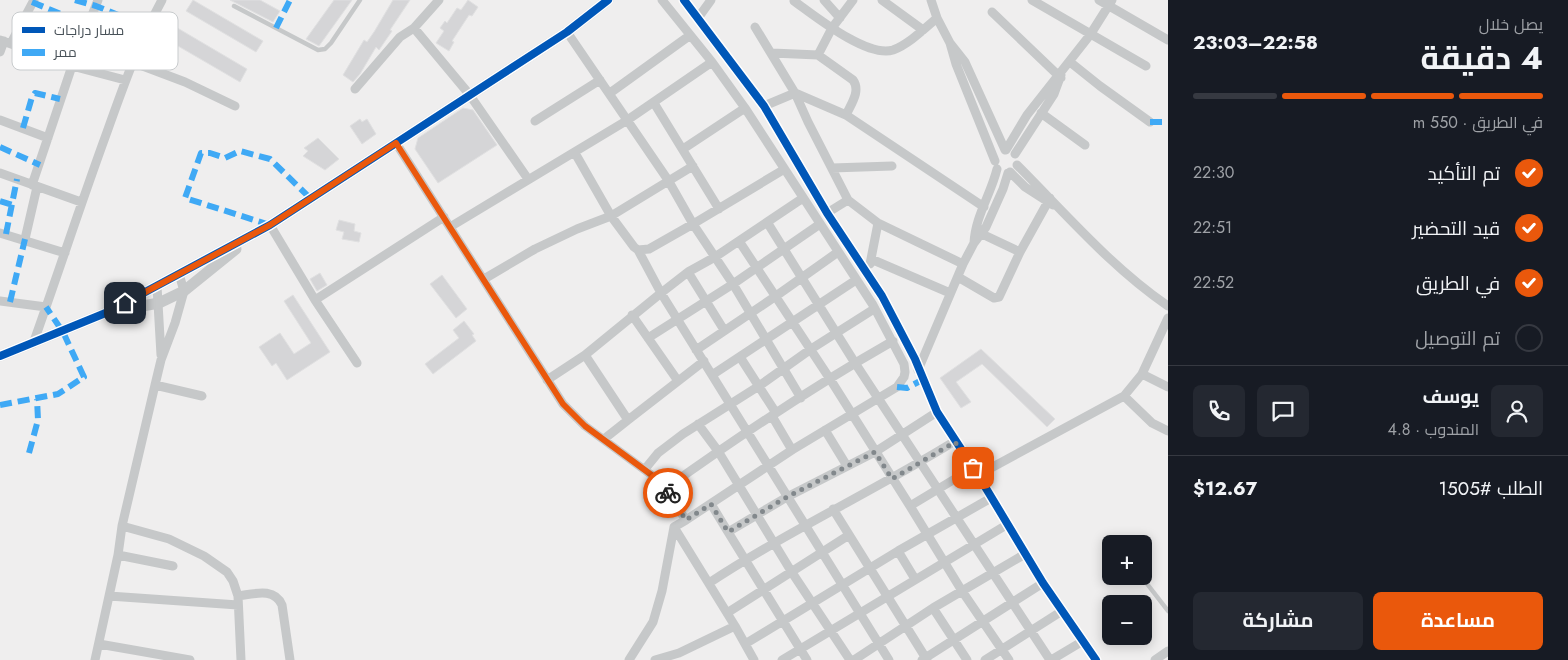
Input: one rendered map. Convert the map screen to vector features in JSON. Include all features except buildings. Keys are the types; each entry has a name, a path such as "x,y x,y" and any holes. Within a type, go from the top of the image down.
{"street":[{"path":"93,12 98,0"},
{"path":"156,12 162,0"},
{"path":"355,89 400,37 414,28 439,0"},
{"path":"0,356 108,312 270,225 567,32 608,0"},
{"path":"629,660 653,622 667,567 674,527 792,450 897,387 906,372 893,341 874,309 783,170 745,108 712,62 689,36 662,0"},
{"path":"684,0 764,106 827,214 867,273 900,330 937,412 1043,583 1096,660"},
{"path":"698,18 711,0"},
{"path":"824,0 840,18"},
{"path":"818,55 832,28 853,0"},
{"path":"882,0 923,30"},
{"path":"918,370 963,264 974,243 982,234 1009,172 1015,169 1018,159 1009,151 965,62 950,43 937,18 931,0"},
{"path":"1032,0 1146,66"},
{"path":"1099,0 1111,3 1168,40"},
{"path":"23,12 30,1"},
{"path":"794,1 832,28 866,48 879,52 892,50 923,30 937,18"},
{"path":"1009,151 1027,115 1070,62 1111,3"},
{"path":"992,12 1060,75"},
{"path":"755,27 796,93 808,122 848,200 878,223 963,264"},
{"path":"414,28 469,94 528,180"},
{"path":"0,52 12,30"},
{"path":"567,32 668,180 693,224 733,284 801,398"},
{"path":"610,93 689,36"},
{"path":"950,43 956,64 996,165 1009,172 1025,187 1058,207 1135,281 1168,306"},
{"path":"772,53 818,55 852,80 856,84 856,93 846,115"},
{"path":"450,227 626,121 712,62"},
{"path":"1070,62 1150,122"},
{"path":"25,240 35,186 48,138 71,70"},
{"path":"87,70 125,80"},
{"path":"33,344 81,202 129,70"},
{"path":"153,70 185,82 235,106"},
{"path":"974,243 976,228 993,186 996,156 1009,151 1041,113 1054,94 1060,75"},
{"path":"535,121 600,80"},
{"path":"764,106 796,93 846,115 984,207"},
{"path":"654,103 719,209"},
{"path":"683,149 745,108"},
{"path":"1041,113 1086,145"},
{"path":"0,120 48,138"},
{"path":"396,143 563,404 585,426 645,468 657,479 686,520"},
{"path":"575,153 611,216 638,250 661,293 889,660"},
{"path":"1017,165 1049,200"},
{"path":"484,279 535,249 577,229 611,216 693,166"},
{"path":"832,168 892,166"},
{"path":"638,250 649,249 783,170"},
{"path":"0,173 81,202"},
{"path":"547,380 585,355 688,272 715,257 803,198"},
{"path":"827,214 848,200"},
{"path":"958,277 997,298 1002,295 1020,252 1049,200"},
{"path":"315,300 444,217"},
{"path":"767,222 855,363 1051,660 1083,641"},
{"path":"867,273 878,223"},
{"path":"648,338 733,284 820,224"},
{"path":"270,225 315,300 357,363"},
{"path":"108,312 158,303 184,291 258,231"},
{"path":"0,233 65,253"},
{"path":"982,234 1020,252"},
{"path":"739,241 811,349 962,591 1009,660"},
{"path":"696,350 838,252"},
{"path":"871,259 950,293"},
{"path":"688,272 724,330"},
{"path":"95,660 118,555 122,526 161,360 175,323 184,291 180,274"},
{"path":"712,375 856,280"},
{"path":"158,286 161,360"},
{"path":"0,301 46,307"},
{"path":"645,468 663,449 698,424 759,386 811,349 874,309"},
{"path":"632,316 678,381"},
{"path":"910,506 939,488 975,472 1124,396 1142,374 1168,318"},
{"path":"665,489 774,414 893,341"},
{"path":"585,355 628,420"},
{"path":"740,357 759,386 792,450"},
{"path":"604,439 704,361"},
{"path":"1142,374 1168,387"},
{"path":"155,385 202,396"},
{"path":"1124,396 1152,423 1168,431"},
{"path":"728,532 787,497 875,452 937,412"},
{"path":"698,424 718,451 811,603 852,660 933,608 1025,554"},
{"path":"825,430 847,466"},
{"path":"709,583 773,542 892,479 955,442"},
{"path":"745,644 898,551 991,498"},
{"path":"711,504 807,660"},
{"path":"833,509 906,625 925,659 982,620 1043,583"},
{"path":"782,660 1008,524"},
{"path":"122,526 169,539 204,556 227,572 233,581 238,601 241,660"},
{"path":"674,527 735,626 745,644 749,659"},
{"path":"727,613 848,535"},
{"path":"898,551 915,579"},
{"path":"118,555 173,566"},
{"path":"109,596 238,601 266,592 272,594 279,598 282,605 290,660"},
{"path":"933,608 967,660"},
{"path":"985,660 1062,611"},
{"path":"654,660 679,653 735,626"},
{"path":"100,644 190,660"},
{"path":"1155,660 1168,651"},
{"path":"629,660 634,660"}],"lane":[{"path":"234,6 318,50 325,49 331,43 360,0"},
{"path":"1148,585 1168,610"}],"marked path":[{"path":"75,0 111,12"},
{"path":"276,28 290,0"},
{"path":"32,2 56,12"},
{"path":"23,128 32,97 35,93 60,99"},
{"path":"1150,122 1168,122"},
{"path":"0,147 40,165"},
{"path":"270,225 185,198 201,153 210,153 225,158 240,151 270,159 310,198"},
{"path":"6,234 17,179"},
{"path":"0,201 13,205"},
{"path":"10,302 25,239"},
{"path":"0,405 58,394 84,377 63,332 46,307"},
{"path":"897,387 907,388 922,380"},
{"path":"29,453 38,420 37,399"}],"cycle path":[{"path":"0,356 108,312 270,225 567,32 608,0"},
{"path":"684,0 764,106 827,213 882,296 915,359 937,412 978,475 1043,583 1096,660"}],"way so far":[{"path":"668,493 686,520 711,504 728,532 787,497 875,452 892,479 955,442 973,468"}],"route":[{"path":"125,303 270,225 396,143 563,404 585,426 645,468 668,493"}]}
